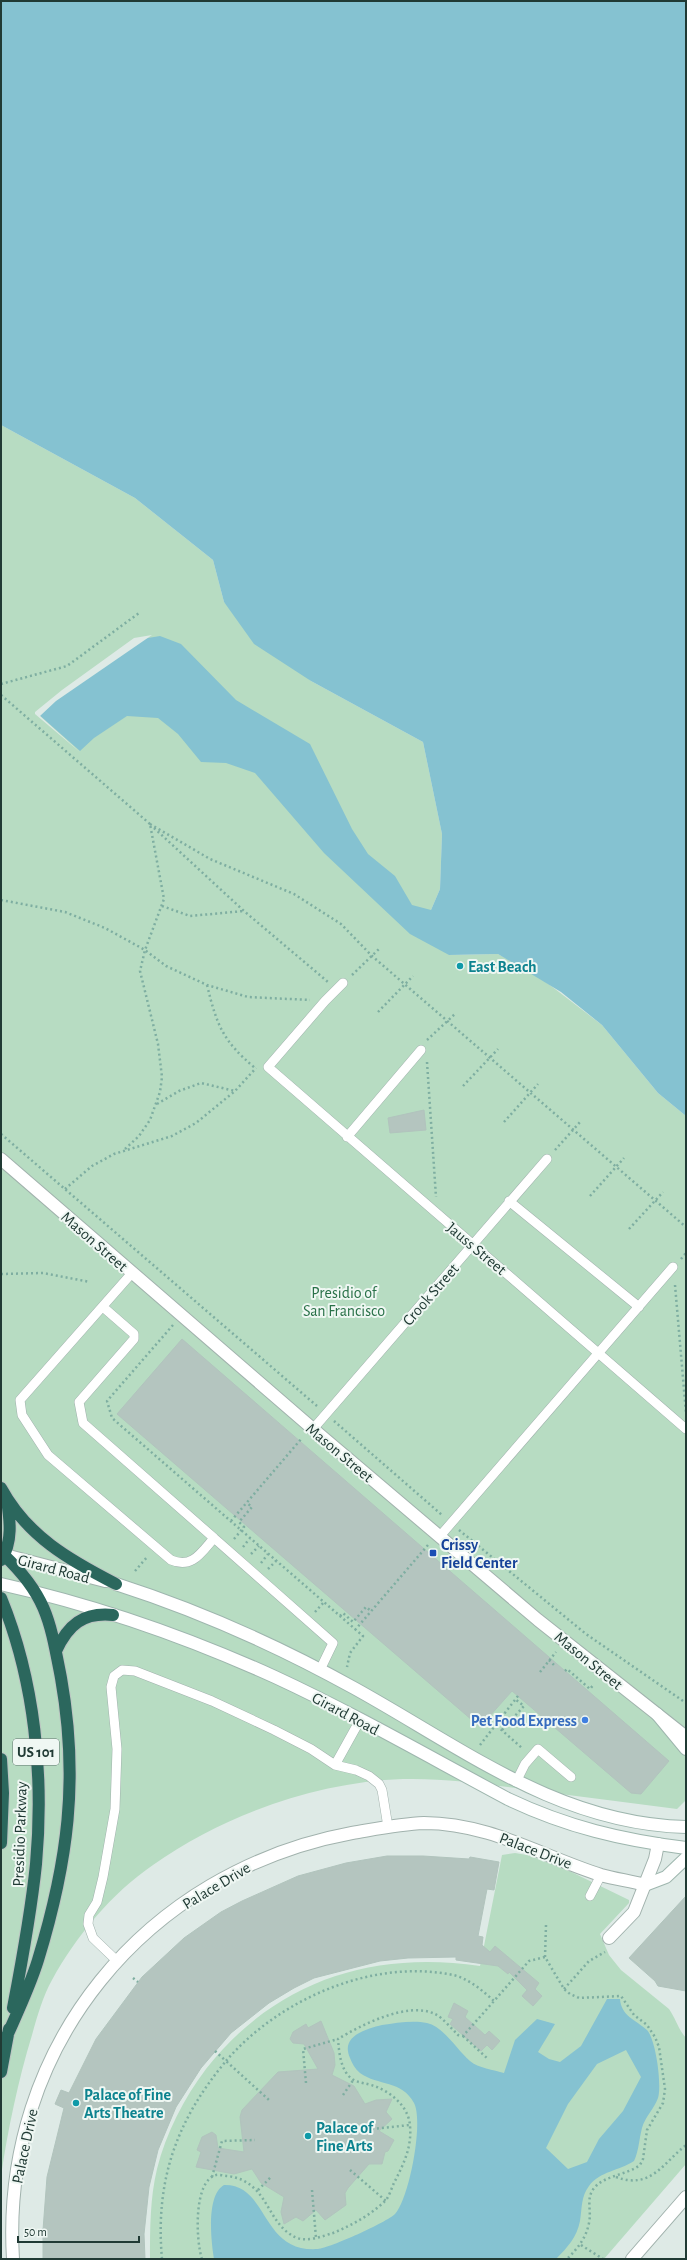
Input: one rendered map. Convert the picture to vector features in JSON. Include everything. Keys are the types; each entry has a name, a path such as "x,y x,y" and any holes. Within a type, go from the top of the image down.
{"highway":[{"path":"4,1492 10,1530 2,1556 27,1579 37,1593 46,1613 56,1651 69,1733 71,1782 68,1832 60,1876 38,1961 7,2036"},
{"path":"4,1492 29,1527 47,1544 80,1566 116,1584"},
{"name":"Presidio Parkway","path":"1,1598 15,1639 24,1674 33,1723 38,1781 39,1820 30,1913 1,2072"},
{"path":"56,1651 65,1632 78,1621 99,1614 113,1614"},
{"name":"Presidio Parkway","path":"1,1759 3,1793 1,1843"}],"street":[{"name":"Mason Street","path":"1,1159 314,1429 544,1624 686,1737"},
{"name":"Girard Road","path":"2,1556 116,1584 161,1598 204,1616 320,1670 516,1782 551,1798 584,1809 652,1824 685,1827"},
{"name":"Girard Road","path":"1,1584 113,1614 228,1657 308,1693 508,1800 535,1812 606,1835 686,1848"},
{"path":"657,1714 686,1749"},
{"name":"Palace Drive","path":"13,2259 12,2230 15,2180 24,2135 37,2093 66,2029 92,1990 116,1960 147,1930 216,1883 255,1862 296,1846 317,1840 388,1827 425,1823 479,1830 513,1840 601,1875 645,1884"},
{"path":"609,1938 634,1912 655,1859 658,1844"},
{"path":"645,1884 666,1878 686,1858"},
{"path":"632,2259 686,2197"}],"lane":[{"path":"268,1067 325,1001 343,983"},
{"path":"347,1137 421,1050"},
{"name":"Jauss Street","path":"268,1067 686,1429"},
{"name":"Crook Street","path":"314,1429 509,1201 547,1159"},
{"path":"509,1201 639,1307"},
{"path":"440,1536 673,1267"},
{"path":"132,1273 20,1400 22,1415 48,1454 171,1560 180,1564 188,1563 198,1556 214,1538"},
{"path":"103,1307 134,1334 134,1339 79,1402 83,1423 333,1643 320,1670"},
{"path":"116,1960 93,1938 88,1924 89,1915 98,1897 113,1825 117,1762 111,1687 114,1676 122,1670 135,1671 218,1704 292,1739 336,1765 363,1773 379,1784 384,1796 388,1827"},
{"path":"336,1765 360,1720"},
{"path":"516,1782 538,1749 571,1777"},
{"path":"590,1896 601,1875"}],"path":[{"path":"1,684 67,666 139,612"},
{"path":"1,695 150,824 244,911 336,989"},
{"path":"125,1149 145,1129 156,1104 162,1077 162,1064 140,971 145,950 164,900 150,824"},
{"path":"150,824 210,859 294,894 341,924 372,956 405,985 686,1227"},
{"path":"1,900 65,912 84,919 105,928 145,950 166,966 207,985 248,997 325,1001"},
{"path":"162,906 190,916 244,911"},
{"path":"343,983 380,948"},
{"path":"378,1012 413,976"},
{"path":"207,985 214,1015 227,1042 255,1068"},
{"path":"426,1041 456,1013"},
{"path":"463,1086 498,1049"},
{"path":"65,1189 92,1166 125,1149 160,1140 184,1130 207,1115 235,1091 255,1068 262,1065 268,1067"},
{"path":"428,1082 437,1214"},
{"path":"156,1104 179,1090 201,1083 235,1091"},
{"path":"504,1122 538,1084"},
{"path":"547,1159 581,1121"},
{"path":"1,1134 451,1523 568,1620 627,1664 686,1703"},
{"path":"590,1196 624,1158"},
{"path":"629,1229 663,1192"},
{"path":"673,1267 686,1416"},
{"path":"1,1274 43,1273 90,1282"},
{"path":"175,1323 107,1401 112,1418 363,1636 350,1653 347,1667"},
{"path":"231,1522 300,1440"},
{"path":"242,1530 244,1527 239,1522 252,1507 247,1503"},
{"path":"135,1571 156,1547"},
{"path":"356,1630 426,1548"},
{"path":"340,1616 343,1613 353,1622 366,1607 371,1611"},
{"path":"540,1672 556,1652"},
{"path":"549,1660 556,1666"},
{"path":"566,1671 567,1669 590,1689 594,1684"},
{"path":"480,1745 497,1726 499,1719 518,1696"},
{"path":"502,1730 524,1706 515,1699"},
{"path":"497,1726 532,1756"},
{"path":"546,1925 545,1957 564,1989 579,1998 621,1996 634,2015 652,2031 659,2047 665,2097 647,2130 643,2159 640,2165 604,2180 594,2188 589,2204 590,2222 581,2244 567,2259"},
{"path":"564,1989 589,1961 612,1948 609,1938"},
{"path":"463,2036 529,1961 545,1957"},
{"path":"162,2259 159,2233 161,2201 166,2172 174,2146 195,2103 226,2061 240,2045 284,2011 352,1980 378,1974 410,1973 454,1975 477,1987 494,2001"},
{"path":"133,1978 138,1982"},
{"path":"306,2083 303,2049 338,2039 356,2028 385,2016 403,2012 421,2011 435,2014 458,2035 463,2036 488,2059"},
{"path":"202,2259 199,2251 198,2223 202,2188 216,2175 234,2177 258,2190 282,2228 298,2239 316,2238 343,2229 363,2218 386,2201 405,2161 410,2144 409,2119 398,2100 371,2085 359,2084 354,2080 343,2066 338,2039"},
{"path":"215,2051 269,2100"},
{"path":"343,2095 354,2080"},
{"path":"362,2130 410,2125"},
{"path":"212,2178 222,2141 255,2140"},
{"path":"616,2176 634,2180 650,2177 686,2145"},
{"path":"350,2170 386,2201"},
{"path":"258,2190 272,2176"},
{"path":"312,2190 316,2238"},
{"path":"581,2244 603,2259"}],"green space":[{"name":"Presidio of San Francisco","path":"1,425 135,498 213,560 224,602 311,681 423,742 442,834 440,889 431,910 449,955 498,954 542,979 602,1025 658,1093 686,1116 686,1800 677,1809 466,1782 435,1779 403,1779 337,1787 304,1794 272,1804 210,1831 181,1847 138,1876 109,1902 72,1947 49,1986 38,2014 14,2105 1,2176"},
{"path":"515,1853 527,1855 557,1865 629,1900 629,1903 600,1934 609,1955 621,1970 669,2009 686,2038 686,2164 604,2259 150,2259 150,2225 153,2191 157,2169 165,2142 177,2116 190,2092 206,2069 233,2039 263,2014 295,1994 328,1978 364,1968 401,1963 440,1962 480,1966 502,1855"}],"water":[{"path":"1,1 686,1 686,1116 658,1093 602,1025 561,992 498,954 449,955 410,934 324,853 255,773 226,763 201,762 178,734 158,718 127,716 94,738 80,751 37,713 136,640 160,636 181,644 236,700 310,744 352,829 368,854 395,876 412,905 431,910 440,889 442,834 423,742 311,681 254,644 224,602 213,560 135,498 1,425"},
{"path":"607,1999 620,1999 623,2010 626,2014 647,2030 650,2035 659,2073 659,2092 656,2102 643,2124 634,2161 604,2174 593,2181 589,2186 583,2198 577,2232 568,2246 556,2259 214,2259 211,2230 212,2208 214,2198 218,2190 224,2185 239,2188 250,2195 275,2230 285,2241 299,2247 318,2249 324,2248 346,2240 395,2214 405,2193 414,2160 417,2113 414,2103 403,2090 367,2077 355,2068 348,2050 349,2044 356,2035 362,2031 382,2025 410,2022 427,2023 433,2025 445,2034 473,2063 504,2073 515,2040 537,2019 555,2024 538,2052 549,2059 560,2062 581,2046","holes":["626,2050 641,2077 623,2111 599,2139 587,2162 568,2169 546,2148 568,2104 597,2064"]}],"pier":[{"path":"152,635 56,701 40,716 81,753 35,714 35,712 62,690 134,638"}],"building":[{"path":"424,1110 426,1130 390,1133 388,1118"},
{"path":"182,1339 669,1761 641,1794 631,1793 512,1691 480,1727 117,1414"},
{"path":"387,1856 423,1856 469,1859 470,1857 499,1862 494,1890 487,1889 478,1936 483,1937 482,1945 490,1952 495,1946 539,1983 535,1989 542,1996 533,2006 522,1996 527,1990 509,1972 508,1974 498,1966 456,1960 456,1957 408,1958 380,1961 314,1978 294,1988 269,2003 231,2033 201,2068 176,2107 158,2150 149,2187 144,2234 145,2259 43,2259 43,2230 47,2177 64,2108 55,2104 61,2090 69,2093 96,2039 142,1977 184,1938 221,1912 242,1901 298,1876 346,1863"},
{"path":"686,1896 686,1991 658,1986 655,1981 629,1958"},
{"path":"454,2003 468,2011 465,2017 485,2035 489,2031 500,2041 492,2050 487,2045 481,2051 450,2024 453,2019 448,2017"},
{"name":"Palace of Fine Arts","path":"321,2021 334,2053 335,2065 332,2075 354,2086 365,2104 376,2100 392,2099 386,2112 392,2119 379,2131 394,2140 388,2151 385,2152 382,2164 369,2164 348,2188 345,2193 346,2205 325,2220 316,2210 303,2221 296,2217 284,2224 281,2212 284,2197 261,2183 252,2169 234,2174 196,2167 201,2152 197,2150 202,2137 212,2132 216,2135 218,2148 244,2152 240,2117 242,2110 278,2072 318,2069 304,2044 293,2043 290,2039 293,2032 306,2024 308,2028"}],"place":[{"name":"East Beach","path":"460,966"},
{"name":"Crissy Field Center","path":"433,1553"},
{"name":"Pet Food Express","path":"585,1720"},
{"name":"Palace of Fine Arts Theatre","path":"76,2103"},
{"name":"Palace of Fine Arts","path":"308,2136"}]}
